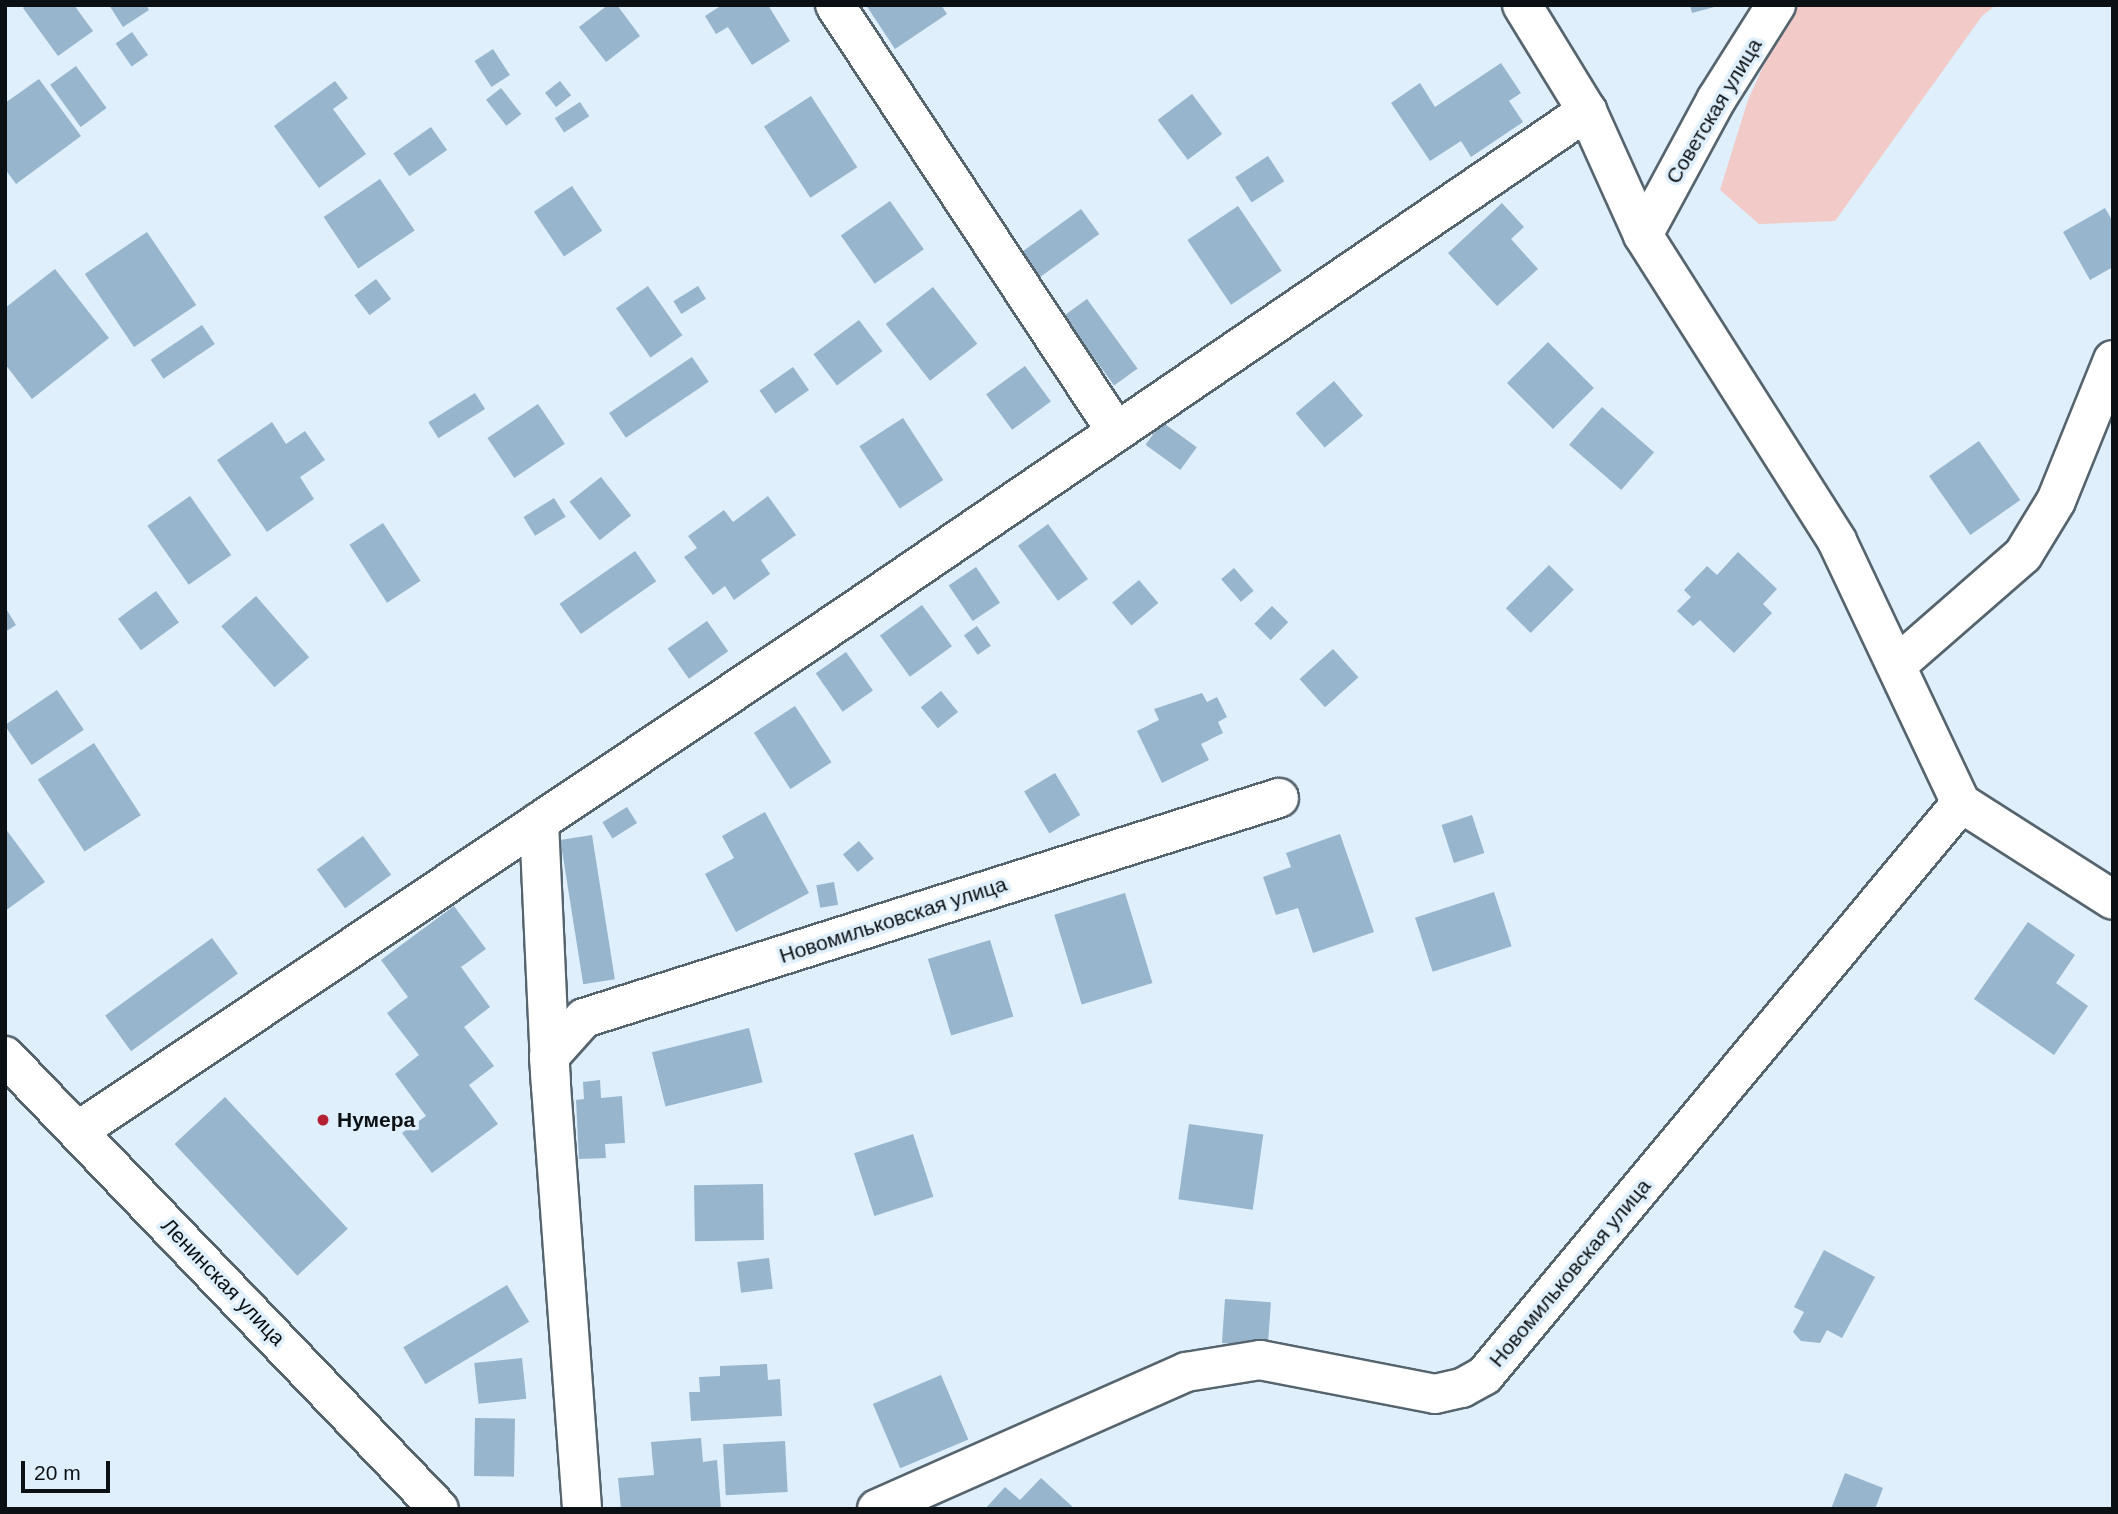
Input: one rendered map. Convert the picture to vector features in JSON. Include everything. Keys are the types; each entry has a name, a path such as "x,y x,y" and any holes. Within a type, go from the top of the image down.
{"street":[{"path":"835,5 1116,431"},
{"path":"1521,5 1587,111 1647,226 1837,541 1898,664 1961,803 2113,900"},
{"name":"Советская улица","path":"1647,226 1776,5"},
{"path":"78,1130 539,822 1587,111"},
{"path":"1898,664 2023,555 2056,501 2113,360"},
{"name":"Новомильковская улица","path":"551,1086 549,1057 584,1018 1279,798"},
{"name":"Новомильковская улица","path":"877,1509 1186,1371 1260,1360 1436,1394 1462,1388 1485,1376 1961,803"},
{"path":"539,822 551,1086 582,1509"},
{"name":"Ленинская улица","path":"5,1056 439,1509"}],"shaded area":[{"path":"1791,5 1996,5 1982,16 1835,221 1759,224 1720,190 1748,100"}],"building":[{"path":"26,5 74,5 93,31 58,56 23,8"},
{"path":"109,5 146,5 149,10 123,27"},
{"path":"608,5 617,5 640,36 606,62 579,27"},
{"path":"722,5 768,5 790,41 752,65 728,27 716,34 705,16"},
{"path":"866,5 941,5 947,14 895,49"},
{"path":"1690,5 1718,5 1718,6 1692,13"},
{"path":"132,32 148,55 132,66 116,43"},
{"path":"493,49 510,75 491,87 475,61"},
{"path":"1501,63 1521,93 1509,101 1523,122 1471,157 1461,141 1430,161 1391,103 1420,83 1435,107"},
{"path":"76,66 107,108 81,127 50,85"},
{"path":"39,79 81,136 16,184 5,169 5,103"},
{"path":"335,81 348,98 333,109 366,154 319,188 274,126"},
{"path":"560,81 571,95 556,107 545,93"},
{"path":"501,88 521,114 506,126 486,100"},
{"path":"1192,94 1222,134 1188,160 1158,120"},
{"path":"811,96 857,167 810,198 764,126"},
{"path":"580,102 589,116 564,133 555,118"},
{"path":"431,127 447,150 409,176 393,153"},
{"path":"1268,156 1284,181 1252,202 1235,177"},
{"path":"380,179 415,230 358,268 324,217"},
{"path":"572,186 602,231 564,256 534,212"},
{"path":"890,201 924,249 875,284 841,235"},
{"path":"1502,203 1524,227 1511,239 1538,269 1497,306 1448,253"},
{"path":"1238,206 1282,271 1231,305 1187,240"},
{"path":"2105,208 2113,222 2113,267 2090,280 2063,232"},
{"path":"1081,209 1099,234 1031,283 1013,258"},
{"path":"147,232 196,305 134,347 85,274"},
{"path":"55,269 109,338 32,399 5,364 5,308"},
{"path":"376,279 391,299 369,315 354,295"},
{"path":"648,286 682,335 650,358 616,308"},
{"path":"698,286 706,299 681,314 673,301"},
{"path":"933,287 977,344 930,381 886,324"},
{"path":"1087,299 1138,369 1114,386 1064,316"},
{"path":"859,320 882,351 837,385 813,354"},
{"path":"202,325 215,344 163,379 151,360"},
{"path":"1548,342 1594,388 1553,429 1507,383"},
{"path":"692,357 709,382 626,438 609,413"},
{"path":"1025,366 1051,402 1012,430 986,394"},
{"path":"793,367 809,390 775,413 759,391"},
{"path":"1334,381 1363,415 1325,448 1296,413"},
{"path":"475,393 485,409 438,438 428,422"},
{"path":"538,404 565,444 514,478 487,438"},
{"path":"1602,407 1654,452 1621,490 1569,445"},
{"path":"903,418 943,480 900,508 859,446"},
{"path":"272,422 286,444 305,431 325,460 300,477 314,499 267,532 217,460"},
{"path":"1162,422 1197,447 1180,470 1146,445"},
{"path":"1979,441 2020,500 1970,535 1929,476"},
{"path":"601,477 631,516 600,540 569,502"},
{"path":"190,496 231,555 189,585 147,526"},
{"path":"768,496 796,535 761,560 770,574 734,600 725,586 713,595 684,557 697,548 688,536 724,510 733,522"},
{"path":"554,498 566,517 535,536 523,517"},
{"path":"383,523 421,581 387,603 349,545"},
{"path":"1048,524 1088,579 1058,601 1018,546"},
{"path":"635,551 656,581 581,634 560,604"},
{"path":"1738,552 1777,589 1763,604 1772,613 1734,653 1700,620 1693,626 1677,611 1691,597 1684,590 1707,566 1717,575"},
{"path":"1549,565 1574,590 1531,633 1506,608"},
{"path":"976,567 1000,603 973,621 949,585"},
{"path":"1234,568 1254,591 1241,602 1221,579"},
{"path":"1139,580 1158,603 1131,625 1112,602"},
{"path":"156,591 179,623 141,650 118,619"},
{"path":"256,596 309,657 274,687 221,626"},
{"path":"922,605 952,646 910,677 880,636"},
{"path":"1272,606 1288,622 1271,640 1254,624"},
{"path":"5,607 16,625 5,632"},
{"path":"707,621 728,651 689,679 668,649"},
{"path":"977,626 991,646 978,655 964,635"},
{"path":"1333,649 1358,677 1325,707 1300,679"},
{"path":"846,652 873,691 843,712 816,673"},
{"path":"57,690 84,730 32,765 5,725"},
{"path":"941,691 958,712 938,728 921,707"},
{"path":"1202,693 1207,702 1217,697 1227,717 1218,722 1223,733 1201,744 1209,760 1162,783 1137,731 1159,720 1154,709"},
{"path":"795,706 831,762 790,789 754,733"},
{"path":"94,743 141,815 85,852 38,779"},
{"path":"1055,773 1080,815 1049,834 1024,792"},
{"path":"627,807 637,823 612,838 602,822"},
{"path":"765,812 809,893 736,932 705,874 734,858 722,836"},
{"path":"1472,815 1484,853 1454,863 1442,825"},
{"path":"5,828 45,882 5,911"},
{"path":"1340,834 1374,932 1313,953 1298,908 1276,915 1263,877 1291,867 1286,853"},
{"path":"592,835 615,979 583,984 560,840"},
{"path":"363,836 391,875 345,908 317,870"},
{"path":"859,841 874,859 858,872 843,854"},
{"path":"834,882 838,905 820,908 816,885"},
{"path":"1494,892 1512,946 1433,972 1415,918"},
{"path":"1125,893 1152,983 1082,1005 1054,915"},
{"path":"454,906 486,949 461,967 490,1007 464,1027 494,1066 469,1085 498,1124 432,1173 402,1133 426,1116 395,1074 419,1055 387,1013 408,997 381,960"},
{"path":"2028,922 2075,955 2056,983 2088,1006 2054,1055 1974,999"},
{"path":"212,938 238,974 131,1051 105,1016"},
{"path":"990,940 1013,1017 951,1036 928,959"},
{"path":"749,1028 763,1082 666,1107 652,1052"},
{"path":"600,1080 601,1098 622,1096 625,1143 605,1144 606,1158 579,1159 576,1100 584,1099 583,1082"},
{"path":"225,1097 348,1229 297,1276 175,1144"},
{"path":"1189,1124 1263,1134 1253,1210 1178,1199"},
{"path":"913,1134 933,1197 874,1216 854,1153"},
{"path":"763,1184 764,1240 695,1241 694,1185"},
{"path":"1824,1250 1875,1277 1842,1338 1827,1330 1820,1343 1801,1341 1793,1332 1804,1312 1794,1307"},
{"path":"769,1258 773,1289 741,1293 737,1262"},
{"path":"507,1285 529,1322 425,1384 403,1347"},
{"path":"1225,1299 1271,1302 1268,1346 1222,1343"},
{"path":"522,1358 526,1399 479,1404 474,1363"},
{"path":"767,1364 768,1380 780,1379 782,1416 691,1421 689,1392 700,1392 699,1377 720,1376 720,1366"},
{"path":"941,1375 968,1439 900,1468 873,1404"},
{"path":"475,1418 515,1419 514,1477 474,1476"},
{"path":"701,1438 703,1462 717,1460 721,1509 621,1509 618,1478 654,1475 651,1442"},
{"path":"785,1441 788,1492 726,1495 723,1444"},
{"path":"1845,1473 1883,1488 1875,1509 1831,1509"},
{"path":"1041,1478 1075,1509 985,1509 1005,1487 1020,1500"}],"place":[{"name":"Нумера","path":"323,1120"}]}
